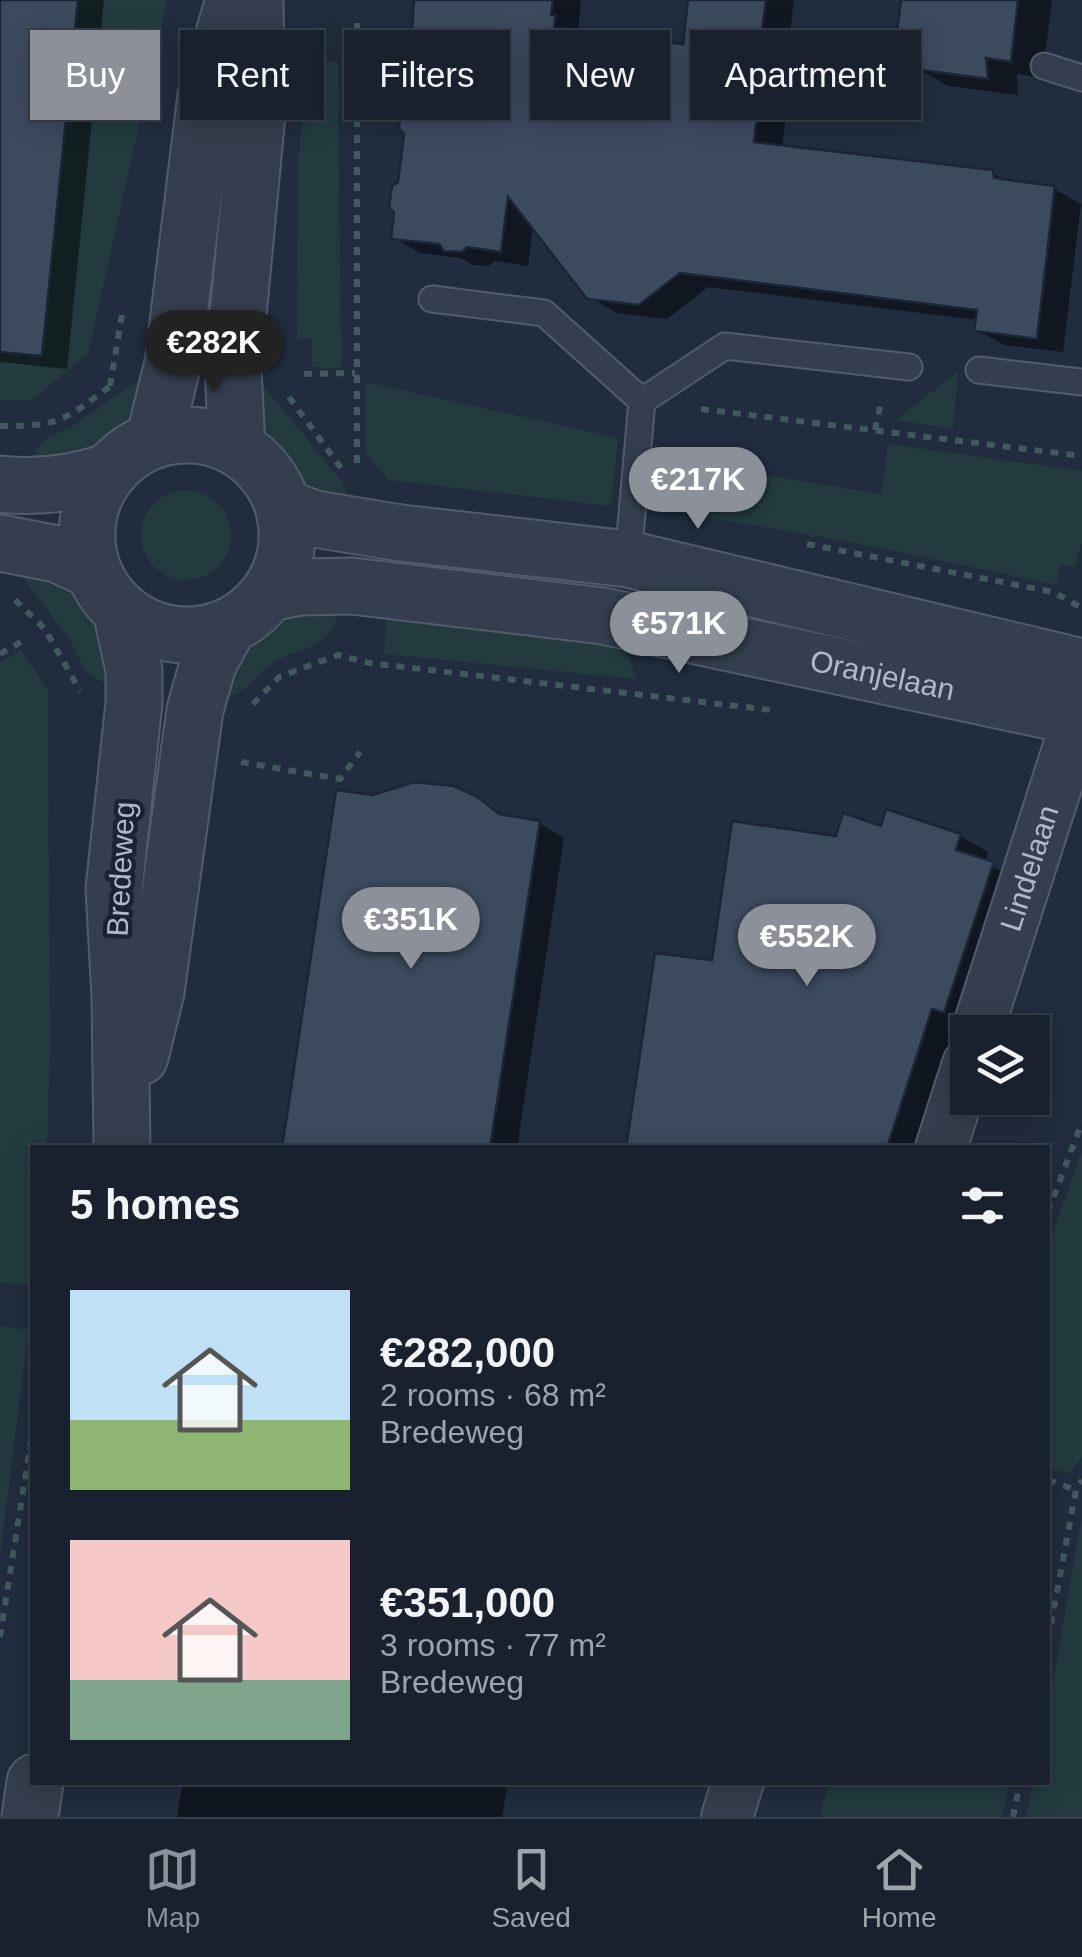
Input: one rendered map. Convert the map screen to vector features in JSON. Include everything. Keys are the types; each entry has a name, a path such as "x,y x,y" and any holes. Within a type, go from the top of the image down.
{"street":[{"path":"154,440 173,363 206,95 234,0"},
{"path":"237,448 233,369 257,114 255,0"},
{"path":"0,543 57,554 154,630 172,634 210,632 248,610 282,568 288,538 284,508 274,484 257,463 237,448 196,435 154,440 121,458 95,494 88,520 86,544 106,591"},
{"path":"0,484 38,487 108,472"},
{"name":"Oranjelaan","path":"284,508 315,520 401,533 628,559 1078,713"},
{"name":"Oranjelaan","path":"248,610 300,587 352,586 603,616 1078,713"},
{"name":"Bredeweg","path":"106,591 134,670 114,889 122,1138"},
{"name":"Bredeweg","path":"122,1138 156,992 196,710 208,664 248,610"},
{"name":"Lindelaan","path":"983,1015 1078,713"},
{"path":"942,1145 952,1115"},
{"path":"30,1817 35,1785"},
{"path":"727,1817 737,1785"}],"lane":[{"path":"1044,66 1082,78"},
{"path":"432,299 544,312 642,401"},
{"path":"642,401 725,346 909,367"},
{"path":"979,370 1082,382"},
{"path":"628,559 642,401"}],"path":[{"path":"357,21 357,463"},
{"path":"110,387 125,300"},
{"path":"304,374 355,373"},
{"path":"0,426 55,424 82,410 122,379"},
{"path":"286,394 350,480"},
{"path":"642,401 1082,456"},
{"path":"804,544 1054,592 1082,608"},
{"path":"11,596 44,629 80,693 97,696"},
{"path":"0,654 28,638"},
{"path":"248,708 279,676 338,655 370,663 790,712"},
{"path":"240,762 340,779 360,752"},
{"path":"1050,1207 1082,1122"},
{"path":"0,1636 30,1447"},
{"path":"1050,1629 1076,1490 1082,1480"},
{"path":"1050,1481 1076,1490"},
{"path":"1013,1817 1019,1785"}],"green space":[{"path":"77,0 167,0 160,31 74,30"},
{"path":"324,61 338,62 341,369 312,367 312,338 297,339 301,120 324,120"},
{"path":"64,120 140,120 88,354 31,401 0,400 0,353 37,356"},
{"path":"958,372 953,429 895,420"},
{"path":"148,373 129,422 103,450 77,458 33,458 48,437 71,427"},
{"path":"254,381 267,390 342,482 350,503 304,487 280,468 261,426"},
{"path":"366,382 618,438 611,506 388,480 366,453"},
{"path":"888,444 1082,471 1082,541 1075,567 1060,565 1057,585 856,543 652,508 660,458 881,494"},
{"path":"177,490 195,490 211,497 224,510 231,535 224,560 211,573 195,580 177,580 161,573 148,560 141,544 141,526 148,510 161,497"},
{"path":"24,563 69,582 99,616 118,685 97,680 84,669 70,640 24,579"},
{"path":"339,604 336,620 323,639 268,667 243,689 224,699 234,652 252,630 280,616"},
{"path":"387,609 620,638 637,679 384,654"},
{"path":"21,650 48,690 50,1052 47,1145 30,1145 30,1286 0,1282 0,662"},
{"path":"1082,1152 1082,1456 1070,1473 1050,1469 1050,1240"},
{"path":"0,1326 29,1330 0,1553"},
{"path":"1082,1516 1082,1817 1026,1817 1033,1785 1050,1785 1050,1698"},
{"path":"828,1785 1009,1785 1002,1817 819,1817"}],"building":[{"path":"0,0 78,0 75,30 30,30 30,120 66,120 42,356 0,352"},
{"path":"414,0 553,0 554,28 570,30 530,30 530,120 670,120 670,42 683,44 688,0 766,0 762,30 690,30 690,120 757,120 754,142 993,170 994,178 1055,186 1037,339 974,331 977,310 680,273 639,305 587,299 508,197 501,252 467,247 462,252 444,251 439,244 391,239 394,213 389,207 392,186 398,182 404,134 399,129 400,120 510,120 510,30 412,30"},
{"path":"901,0 1018,0 1011,62 986,58 988,79 921,70 921,30 897,30"},
{"path":"414,782 454,786 478,797 499,814 540,821 490,1145 282,1145 336,790 373,795"},
{"path":"886,809 961,834 956,850 994,862 944,1013 932,1009 888,1145 626,1145 655,953 712,960 732,821 836,836 843,813 881,826"}]}
